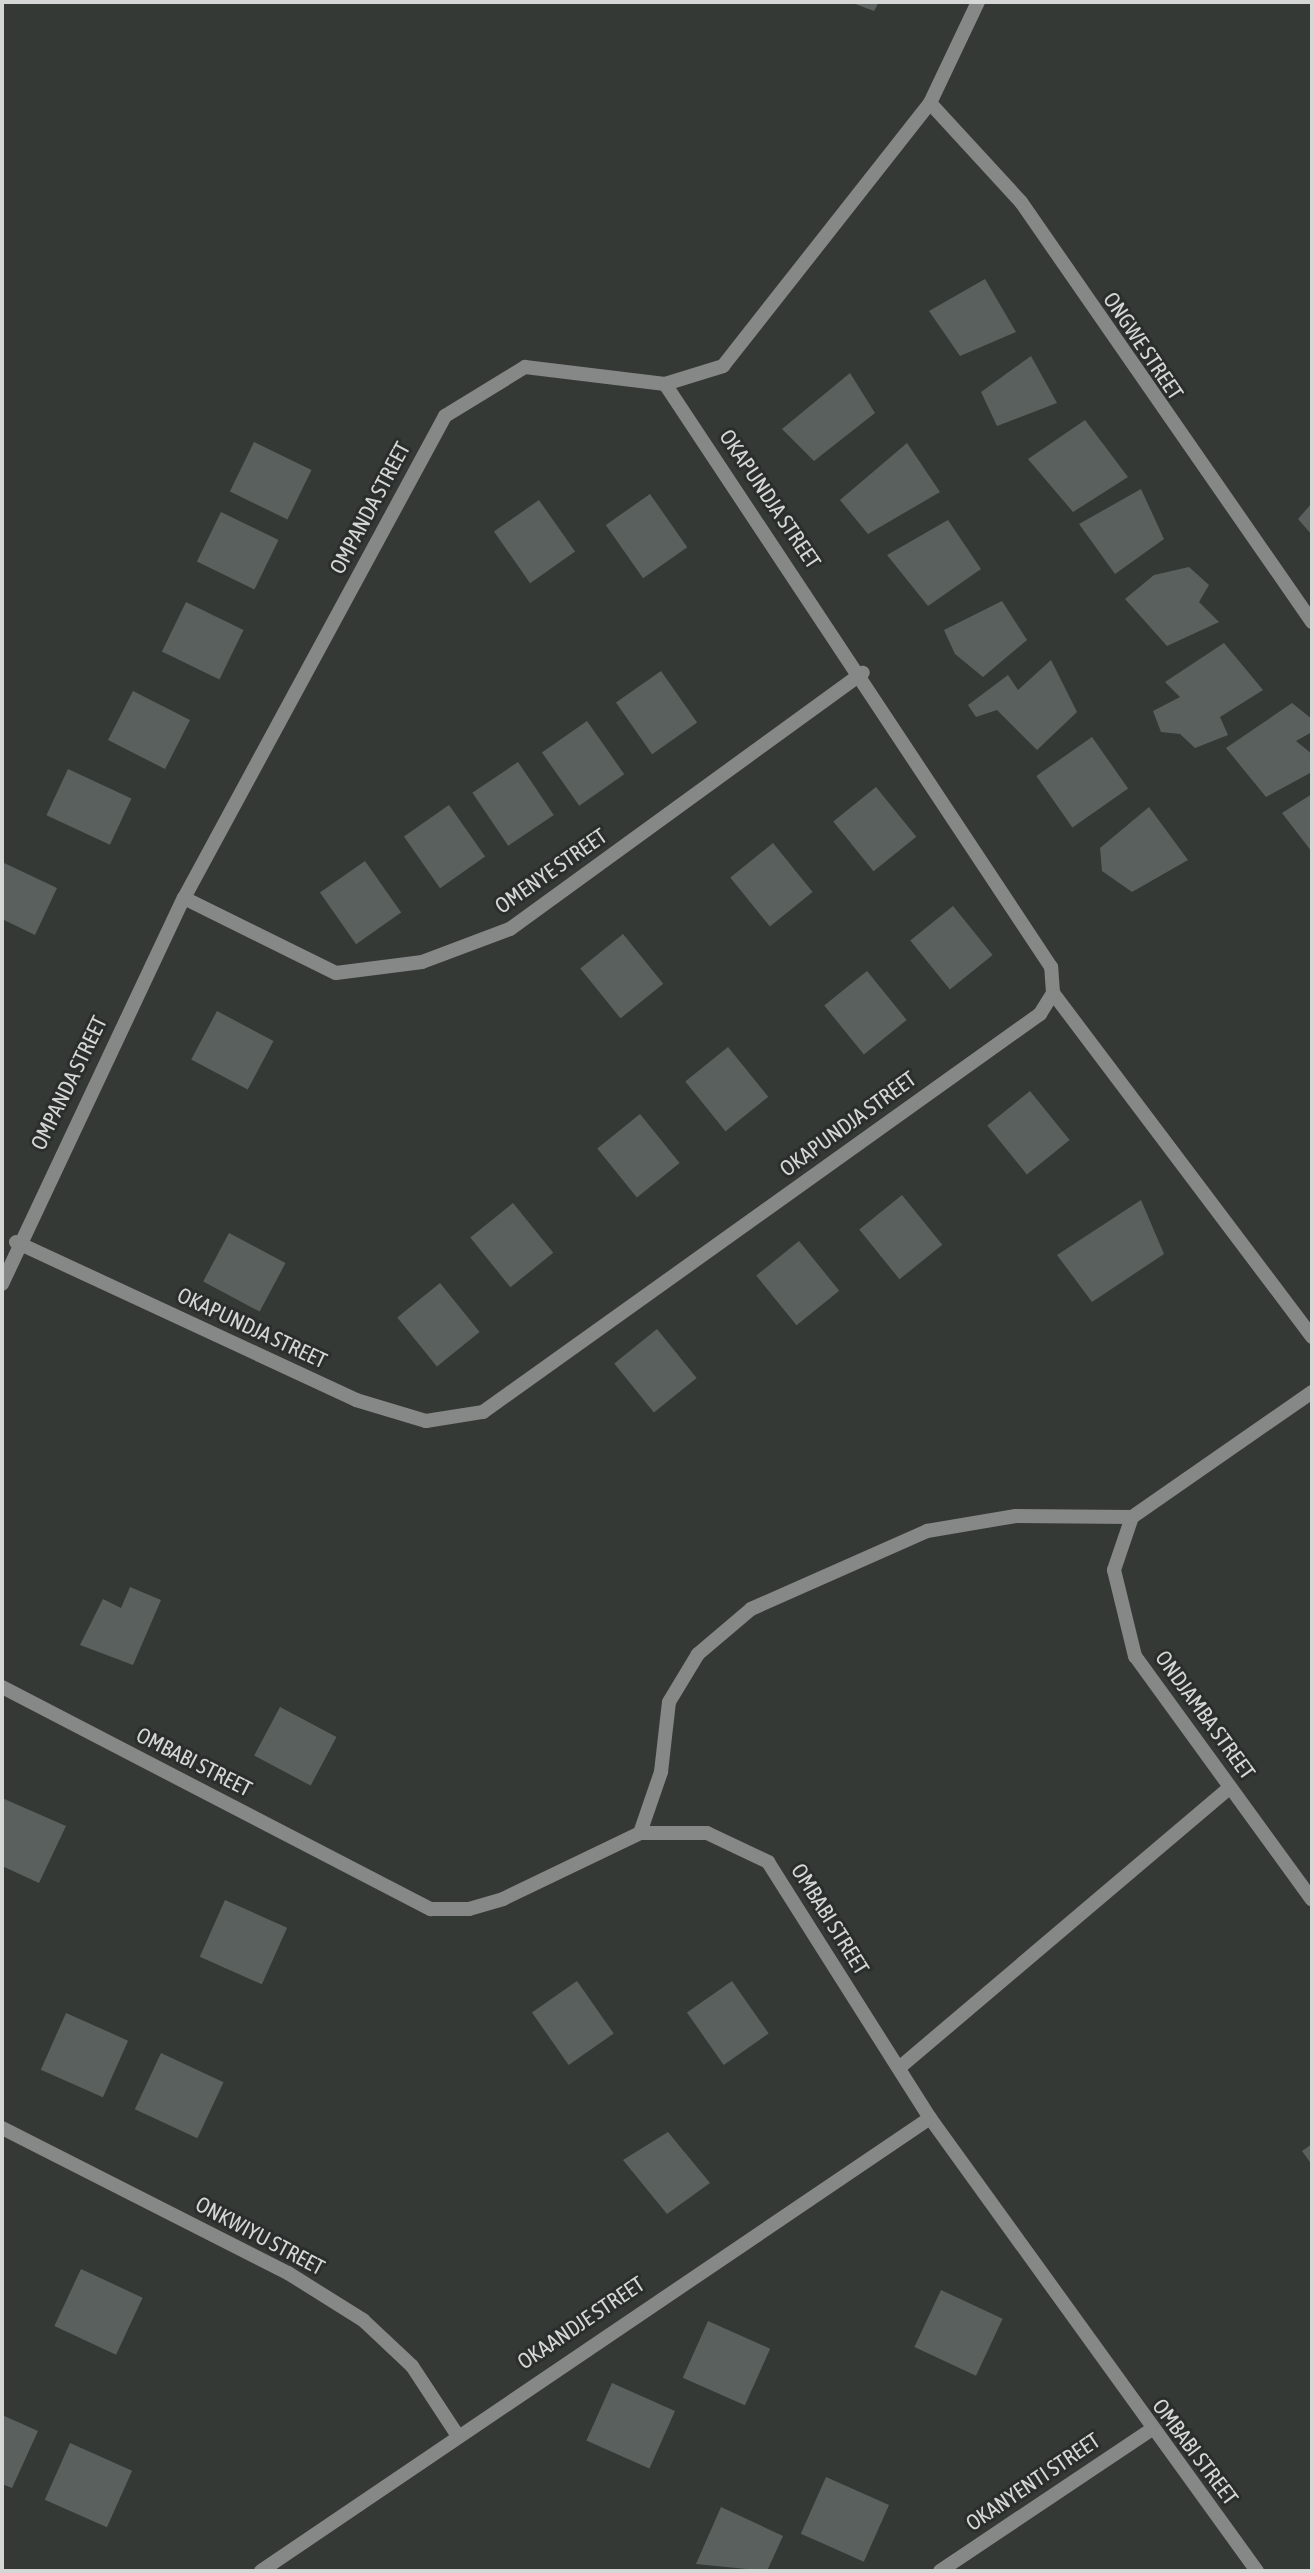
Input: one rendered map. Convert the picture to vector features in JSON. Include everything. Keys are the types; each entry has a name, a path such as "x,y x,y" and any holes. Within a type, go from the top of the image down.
{"street":[{"name":"OMPANDA STREET","path":"2,1284 16,1242 184,898 445,416 525,367 665,384 723,366 930,103 978,2"},
{"name":"ONGWE STREET","path":"930,103 1021,202 1312,622"},
{"name":"OKAPUNDJA STREET","path":"16,1242 356,1400 426,1421 483,1412 1040,1014 1053,993 1051,967 863,673 665,384"},
{"name":"OMENYE STREET","path":"184,898 336,973 422,962 510,929 863,673"},
{"path":"1053,993 1312,1337"},
{"path":"640,1833 661,1772 669,1702 698,1654 751,1609 927,1531 1016,1516 1132,1517 1312,1392"},
{"name":"ONDJAMBA STREET","path":"1132,1517 1114,1570 1135,1656 1312,1900"},
{"name":"OMBABI STREET","path":"2,1687 431,1909 503,1899 640,1833 707,1833 768,1862 930,2118 1151,2430 1257,2571"},
{"path":"899,2068 1230,1787"},
{"name":"OKAANDJE STREET","path":"261,2571 456,2433 930,2118"},
{"name":"ONKWIYU STREET","path":"2,2128 288,2273 363,2320 412,2366 456,2433"},
{"name":"OKANYENTI STREET","path":"940,2571 1151,2430"}],"building":[{"path":"850,2 879,2 874,11"},
{"path":"985,279 1016,332 960,356 929,311"},
{"path":"1031,356 1057,403 997,426 981,392"},
{"path":"850,373 875,413 814,461 782,429"},
{"path":"1085,420 1128,477 1073,512 1028,459"},
{"path":"254,442 312,470 287,519 230,491"},
{"path":"907,443 940,492 868,534 840,500"},
{"path":"1141,489 1164,539 1115,574 1079,524"},
{"path":"650,494 687,547 643,578 606,525"},
{"path":"539,500 575,552 530,583 494,532"},
{"path":"1312,503 1312,535 1298,519"},
{"path":"221,512 279,540 254,589 197,561"},
{"path":"948,520 981,569 928,606 887,555"},
{"path":"1189,567 1209,585 1199,602 1219,622 1167,646 1125,599 1154,575"},
{"path":"1002,601 1027,640 983,677 955,654 944,630"},
{"path":"186,602 244,630 219,679 162,651"},
{"path":"1224,643 1263,690 1220,717 1228,735 1195,748 1180,734 1161,732 1153,711 1180,697 1165,682"},
{"path":"1051,660 1077,712 1037,750 997,710 976,717 968,705 1008,675 1018,690"},
{"path":"661,671 697,723 652,754 616,703"},
{"path":"133,691 190,720 165,769 108,740"},
{"path":"1292,703 1312,719 1312,732 1296,741 1312,754 1312,772 1266,797 1226,748"},
{"path":"587,721 624,774 579,806 542,753"},
{"path":"1092,737 1128,789 1072,828 1036,776"},
{"path":"518,762 554,815 508,846 472,793"},
{"path":"68,769 131,799 110,845 46,815"},
{"path":"876,787 916,837 874,871 833,822"},
{"path":"1312,794 1312,852 1282,813"},
{"path":"449,805 485,857 440,888 404,837"},
{"path":"1149,807 1188,860 1132,892 1102,871 1100,848"},
{"path":"773,843 813,892 770,927 730,878"},
{"path":"365,861 401,913 356,944 320,893"},
{"path":"2,862 57,888 35,935 2,919"},
{"path":"953,906 993,955 950,990 910,941"},
{"path":"623,934 663,984 621,1018 580,969"},
{"path":"867,971 907,1020 864,1055 824,1006"},
{"path":"217,1011 274,1041 248,1090 191,1060"},
{"path":"728,1047 768,1097 726,1131 685,1082"},
{"path":"1030,1091 1070,1140 1027,1175 987,1126"},
{"path":"640,1114 680,1163 637,1198 597,1149"},
{"path":"902,1195 942,1245 900,1279 859,1230"},
{"path":"1141,1200 1164,1254 1092,1302 1057,1255"},
{"path":"513,1203 553,1253 511,1287 470,1238"},
{"path":"229,1233 286,1263 260,1312 203,1282"},
{"path":"799,1241 839,1291 797,1325 756,1276"},
{"path":"440,1283 480,1332 437,1367 397,1318"},
{"path":"657,1329 697,1378 654,1413 614,1364"},
{"path":"130,1587 161,1600 133,1665 80,1645 103,1599 121,1608"},
{"path":"280,1707 337,1737 311,1786 254,1756"},
{"path":"2,1798 66,1826 39,1883 2,1866"},
{"path":"225,1900 287,1928 262,1984 200,1957"},
{"path":"577,1981 614,2033 569,2065 532,2013"},
{"path":"732,1981 769,2033 724,2065 687,2013"},
{"path":"66,2013 128,2041 103,2097 41,2070"},
{"path":"161,2053 224,2082 197,2138 135,2109"},
{"path":"668,2132 710,2183 667,2214 623,2160"},
{"path":"1312,2144 1312,2165 1302,2151"},
{"path":"81,2269 143,2298 116,2355 54,2326"},
{"path":"941,2290 1003,2319 976,2376 914,2347"},
{"path":"708,2321 770,2349 745,2405 683,2378"},
{"path":"612,2383 675,2411 649,2469 586,2441"},
{"path":"2,2415 38,2431 12,2488 2,2484"},
{"path":"70,2443 132,2471 107,2527 45,2500"},
{"path":"826,2477 889,2505 864,2562 801,2534"},
{"path":"721,2507 783,2536 767,2571 696,2564"}]}
